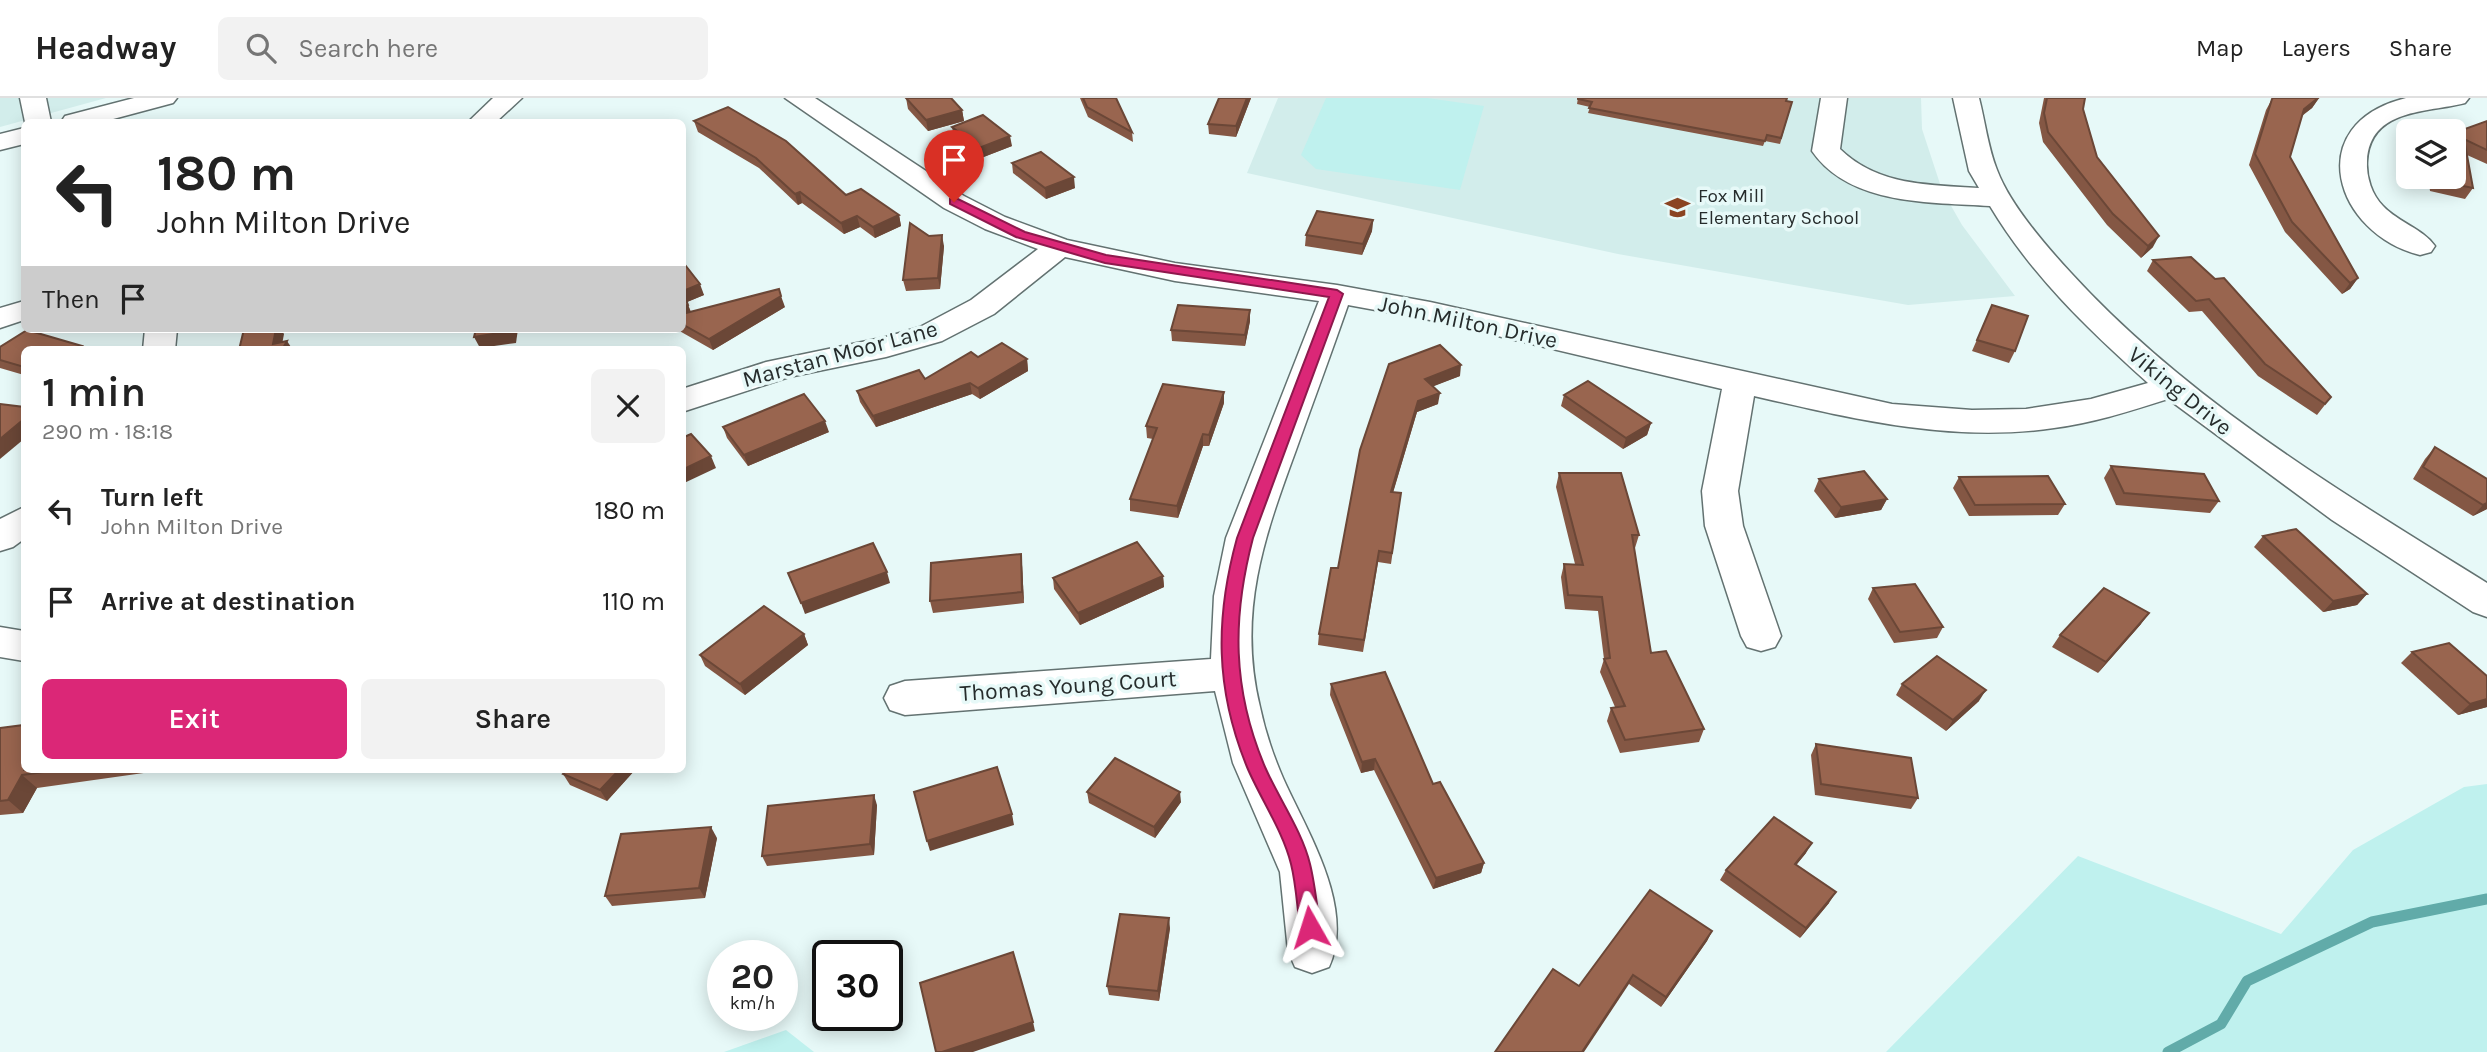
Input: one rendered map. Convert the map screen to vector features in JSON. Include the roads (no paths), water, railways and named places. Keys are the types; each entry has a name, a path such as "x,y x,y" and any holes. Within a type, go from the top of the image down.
{"street":[{"path":"33,98 37,119"},
{"path":"85,119 164,98"},
{"path":"484,119 509,98"},
{"name":"John Milton Drive","path":"798,98 954,202 995,223 1059,247 1175,272 1337,294 1430,311 1865,411 1917,419 1978,422 2031,420 2079,413 2172,387"},
{"path":"1834,98 1826,151 1849,173 1899,188 1998,198"},
{"name":"Viking Drive","path":"1966,98 1973,141 1998,198 2018,230 2063,286 2172,387 2296,478 2487,602"},
{"path":"2420,246 2379,218 2364,202 2354,172 2356,143 2366,128 2383,114 2456,98"},
{"path":"0,142 21,137"},
{"name":"Marstan Moor Lane","path":"686,400 789,367 864,353 930,334 965,318 1005,293 1059,247"},
{"path":"1312,951 1309,904 1300,862 1255,765 1238,710 1231,674 1228,627 1236,573 1245,538 1337,294"},
{"path":"0,318 21,311"},
{"path":"1740,383 1720,491 1724,526 1761,636"},
{"path":"0,538 21,522"},
{"path":"0,642 21,646"},
{"name":"Thomas Young Court","path":"905,698 1231,674"}],"waterway":[{"path":"2168,1052 2221,1024 2247,981 2372,922 2487,899"}],"place":[{"name":"Fox Mill Elementary School","path":"1678,207"}]}
